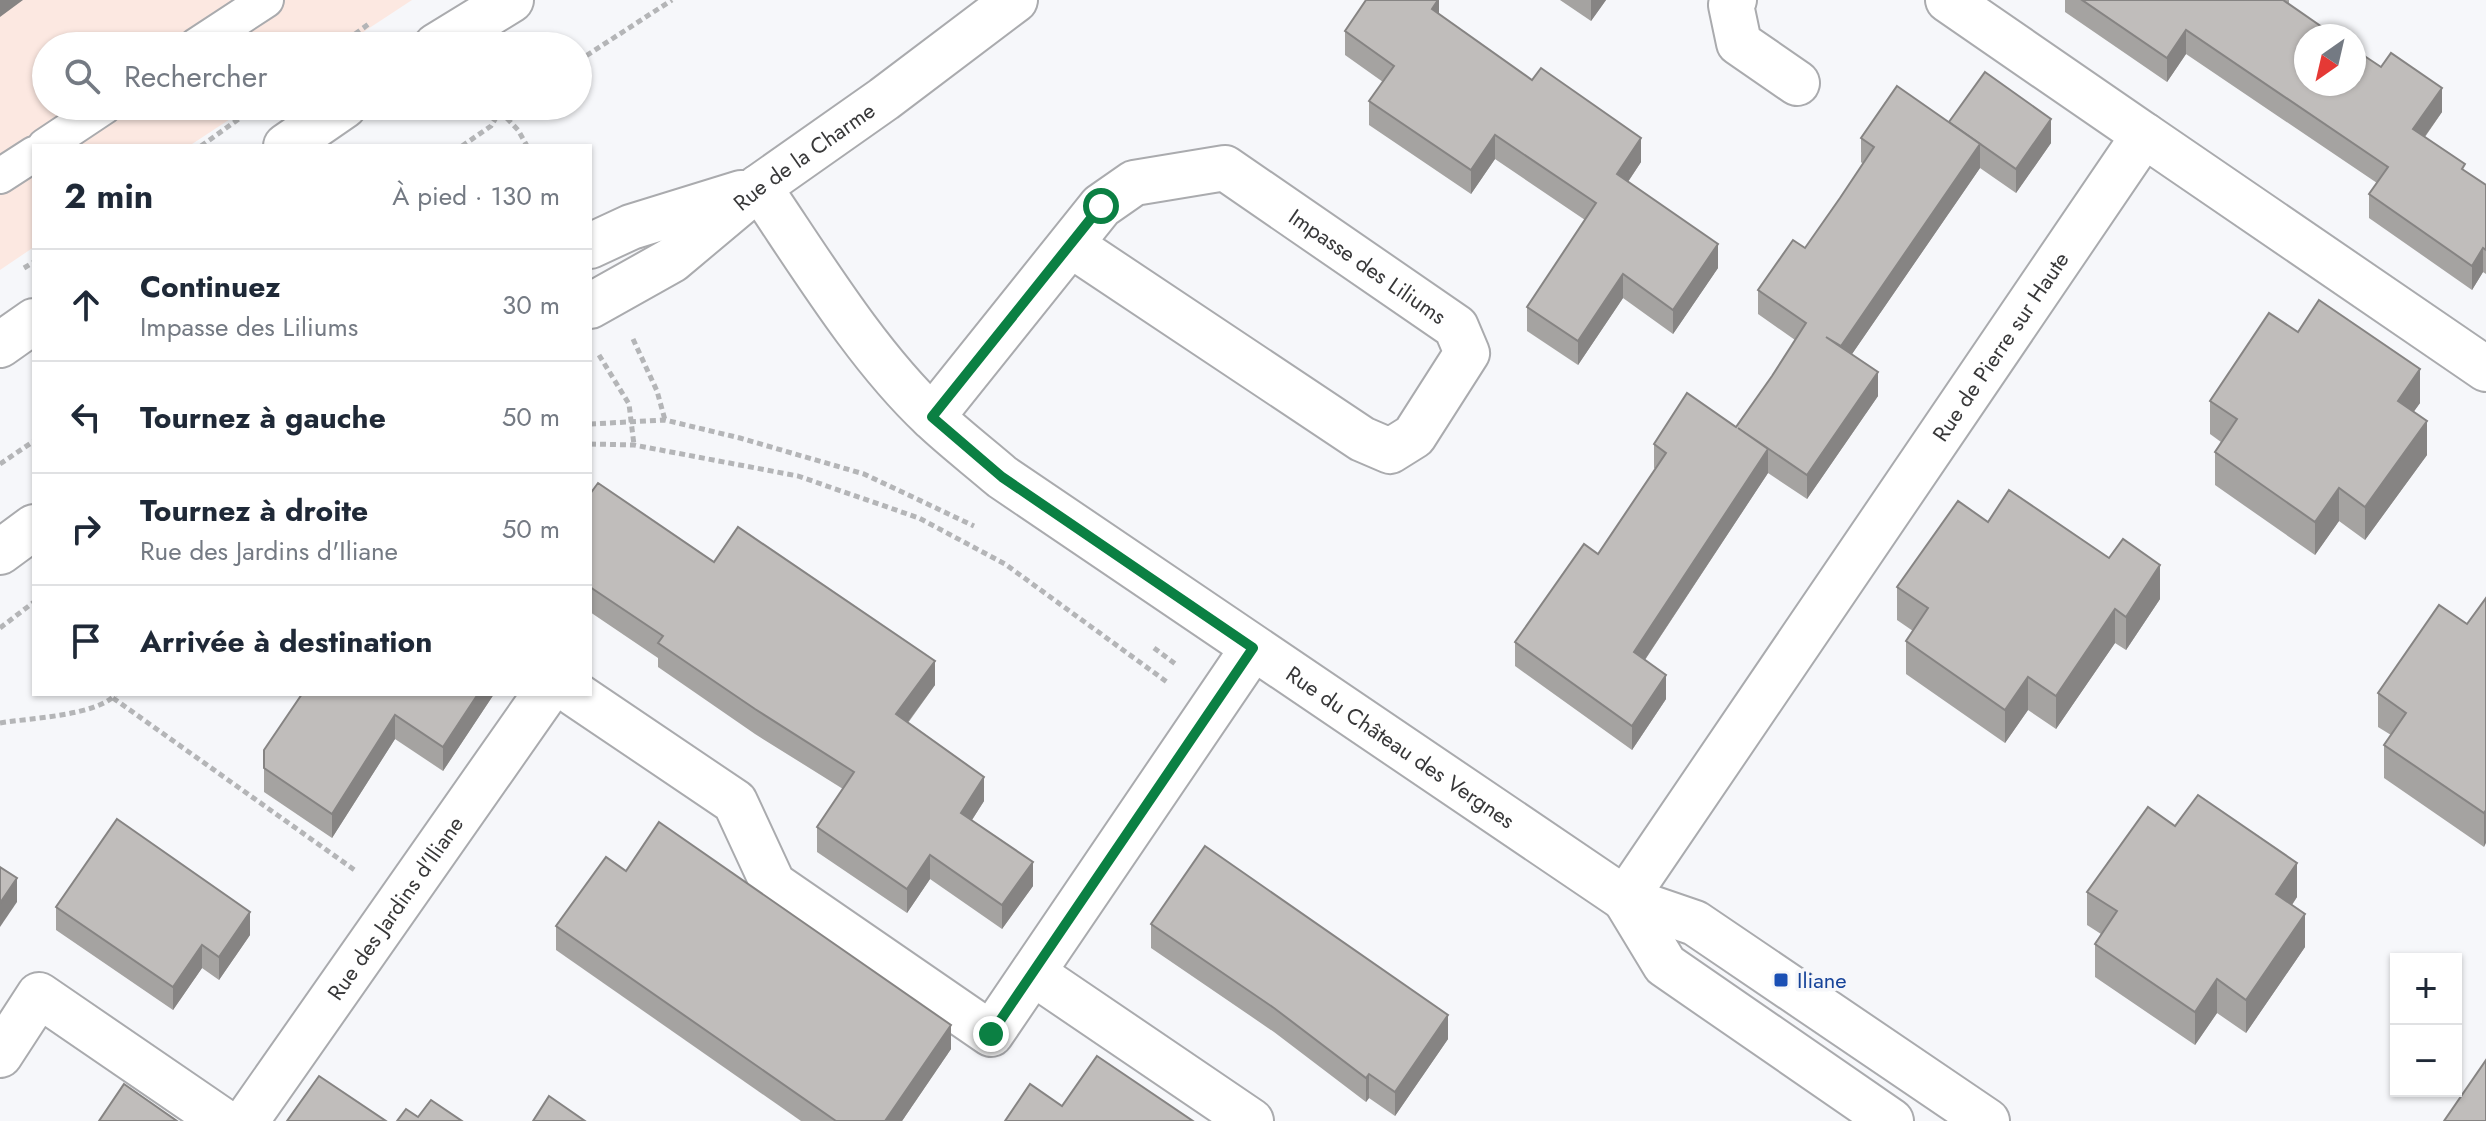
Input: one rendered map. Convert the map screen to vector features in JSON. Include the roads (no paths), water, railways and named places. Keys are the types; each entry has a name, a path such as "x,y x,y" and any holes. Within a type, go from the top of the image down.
{"street":[{"path":"459,32 511,0"},
{"name":"Rue de la Charme","path":"592,305 672,260 759,187 884,99 1015,0"},
{"path":"1734,0 1731,5 1739,43 1797,83"},
{"path":"1948,0 2486,369"},
{"path":"297,143 326,120"},
{"name":"Rue de Pierre sur Haute","path":"1625,899 2144,135"},
{"name":"Impasse des Liliums","path":"932,417 1101,206 1134,183 1225,168 1456,327 1467,353 1414,436 1390,451 1362,439 1071,245"},
{"path":"592,245 631,227 759,187"},
{"name":"Rue du Château des Vergnes","path":"759,187 853,323 932,417 1002,477 1625,899 1695,923 1987,1121"},
{"path":"0,345 32,322"},
{"path":"0,552 32,528"},
{"path":"578,696 735,802 773,884 991,1034 1253,648"},
{"name":"Rue des Jardins d'Iliane","path":"246,1121 544,696"},
{"name":"Rue du Château des Vergnes","path":"1625,899 1665,965 1891,1121"},
{"path":"1033,973 1251,1121"},
{"path":"0,1055 39,995 223,1121"}],"lane":[{"path":"217,32 266,0"},
{"path":"48,144 84,120"},
{"path":"0,176 32,155"}],"place":[{"name":"Iliane","path":"1781,980"}]}
